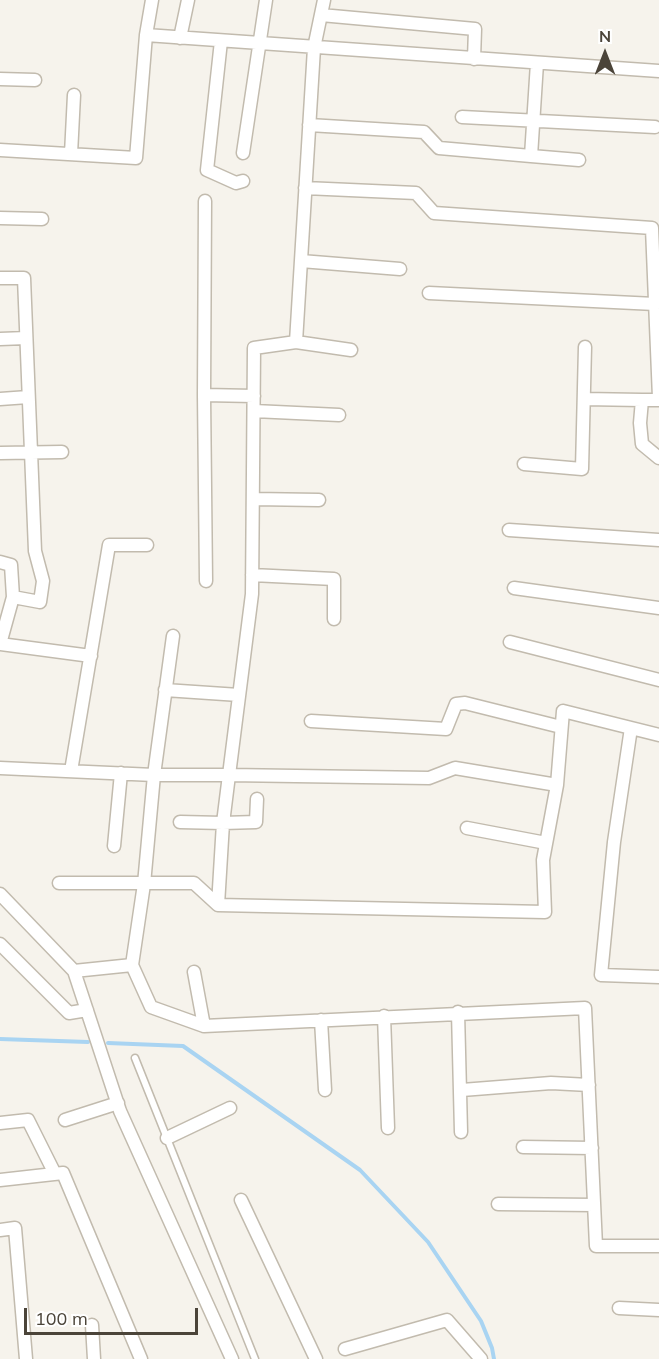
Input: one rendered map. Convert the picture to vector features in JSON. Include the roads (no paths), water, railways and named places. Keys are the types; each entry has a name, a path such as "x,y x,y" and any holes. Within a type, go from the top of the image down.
{"street":[{"path":"0,150 136,158 146,35 152,0"},
{"path":"180,38 188,0"},
{"path":"243,153 266,0"},
{"path":"296,342 314,48 324,0"},
{"path":"321,15 475,29 474,58"},
{"path":"146,35 659,71"},
{"path":"221,41 207,170 236,183 243,181"},
{"path":"531,156 537,63"},
{"path":"0,79 35,80"},
{"path":"71,154 74,95"},
{"path":"462,117 655,127"},
{"path":"309,125 424,132 439,148 579,160"},
{"path":"305,188 416,193 434,213 656,228 655,304 659,399 584,399"},
{"path":"205,201 206,581"},
{"path":"0,218 42,219"},
{"path":"301,261 400,269"},
{"path":"0,278 24,278 34,550 43,581 40,602 12,597"},
{"path":"429,293 655,304"},
{"path":"0,339 26,338"},
{"path":"218,905 223,823 252,575 254,348 296,342 351,350"},
{"path":"524,464 582,469 585,347"},
{"path":"204,395 254,396"},
{"path":"0,399 28,397"},
{"path":"642,400 640,423 642,444 659,458"},
{"path":"254,411 339,416"},
{"path":"0,453 62,453"},
{"path":"253,499 319,500"},
{"path":"508,530 659,540"},
{"path":"71,771 109,545 147,545"},
{"path":"0,562 11,565 12,597 0,644 91,656"},
{"path":"252,575 334,579 334,620"},
{"path":"514,588 659,608"},
{"path":"173,636 154,775 144,884 132,965 152,1007 204,1026 458,1012 585,1008 596,1246 659,1246"},
{"path":"510,642 659,680"},
{"path":"165,690 239,695"},
{"path":"311,721 446,729 456,704 465,703 561,728"},
{"path":"59,883 195,883 218,905 545,912 543,860 556,785 563,711 659,735"},
{"path":"631,728 614,842 602,975 659,977"},
{"path":"0,768 154,775 429,778 455,768 556,785"},
{"path":"114,846 121,773"},
{"path":"180,822 255,822 257,799"},
{"path":"467,828 546,843"},
{"path":"0,894 74,971 118,1103 232,1359"},
{"path":"0,944 69,1013 87,1010"},
{"path":"74,971 132,965"},
{"path":"194,972 204,1026"},
{"path":"458,1012 462,1090 461,1132"},
{"path":"384,1016 388,1128"},
{"path":"321,1020 325,1090"},
{"path":"462,1090 551,1083 589,1085"},
{"path":"65,1120 118,1103"},
{"path":"167,1138 230,1108"},
{"path":"0,1123 28,1120 55,1174"},
{"path":"523,1147 592,1148"},
{"path":"0,1180 63,1173 141,1359"},
{"path":"241,1200 316,1359"},
{"path":"498,1204 594,1205"},
{"path":"0,1230 15,1228 26,1359"},
{"path":"620,1308 659,1310"},
{"path":"345,1349 447,1320 481,1359"},
{"path":"92,1325 94,1359"}],"lane":[{"path":"135,1058 255,1359"}],"waterway":[{"path":"0,1039 88,1042"},
{"path":"108,1043 183,1046 360,1170 428,1242 481,1321 494,1359"}]}
